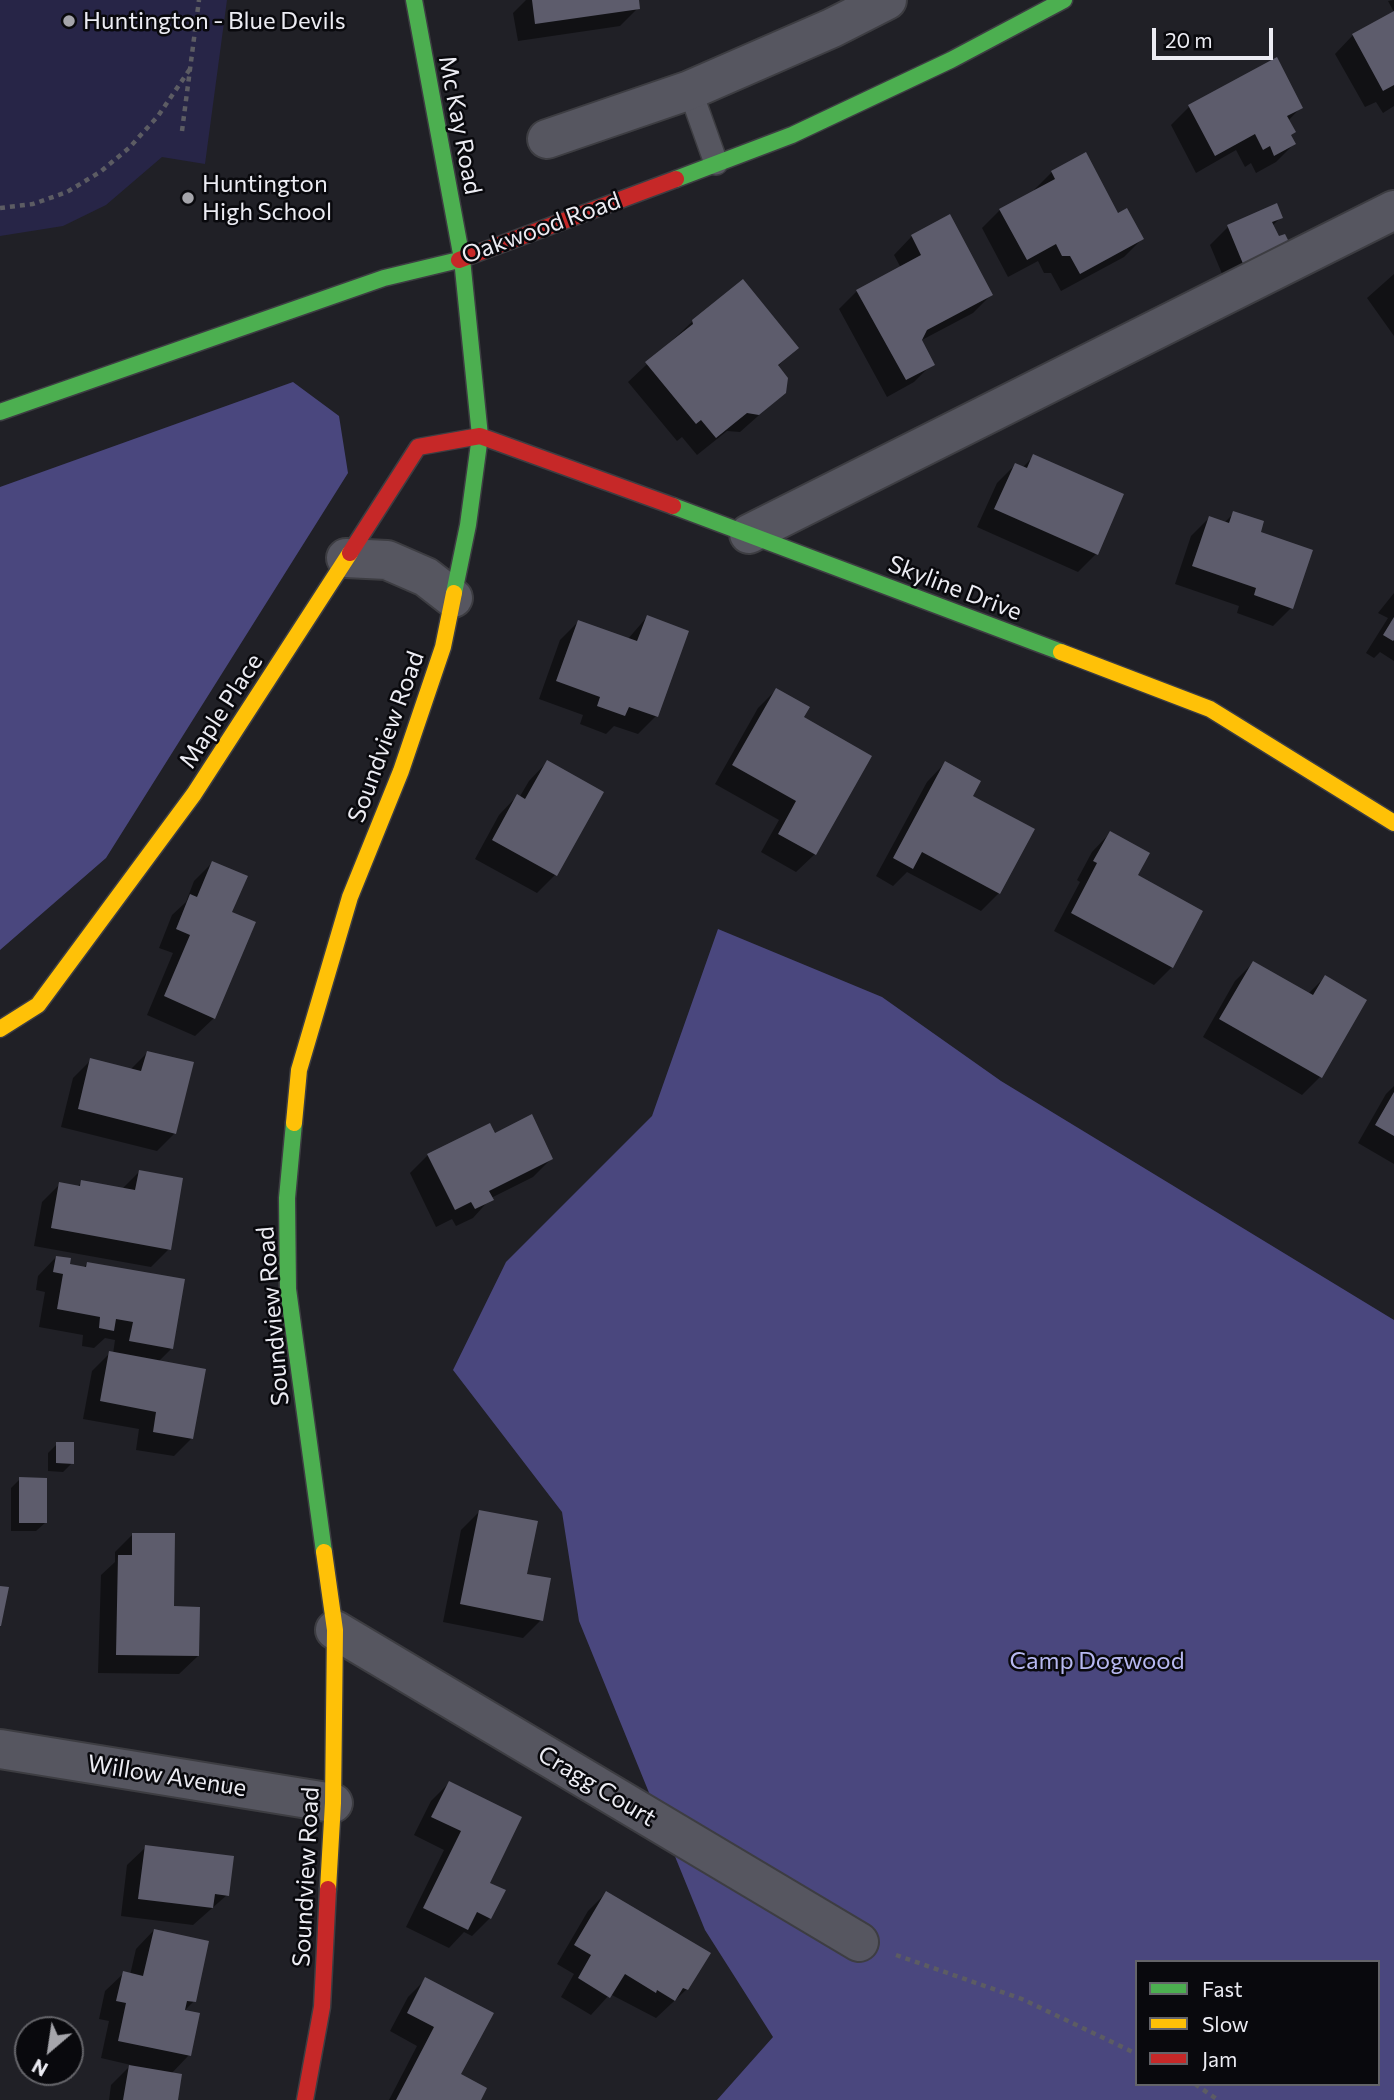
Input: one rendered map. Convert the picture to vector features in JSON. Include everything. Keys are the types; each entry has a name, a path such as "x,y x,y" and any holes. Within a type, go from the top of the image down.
{"street":[{"name":"Mc Kay Road","path":"414,0 463,258"},
{"path":"548,139 690,90 832,28 887,0"},
{"name":"Oakwood Road","path":"0,412 384,278 463,258 792,135 951,60 1064,0"},
{"path":"749,534 1394,210"},
{"name":"Soundview Road","path":"304,2100 322,2007 333,1803 335,1630 288,1289 287,1198 299,1070 350,897 401,771 443,647 468,525 480,436 463,258"},
{"name":"Skyline Drive","path":"480,436 749,534 1210,709 1394,823"},
{"name":"Maple Place","path":"0,1029 38,1005 194,794 418,447 480,436"},
{"path":"346,558 387,560 426,576 453,598"},
{"name":"Cragg Court","path":"335,1630 859,1942"},
{"name":"Willow Avenue","path":"0,1749 333,1803"}],"lane":[{"path":"690,90 716,163"}],"path":[{"path":"182,131 200,0"},
{"path":"0,208 33,204 67,192 100,172 129,148 158,116 190,69"},
{"path":"859,1942 1022,1999 1135,2053"},
{"path":"1198,2086 1218,2100"}],"shaded area":[{"path":"0,0 227,0 205,164 162,157 106,205 63,226 0,236"}],"green space":[{"path":"293,382 339,416 348,473 106,858 0,950 0,487"},
{"name":"Camp Dogwood","path":"718,929 882,997 1001,1081 1394,1320 1394,2100 717,2100 773,2037 705,1930 579,1621 562,1512 453,1370 506,1262 652,1116"}],"building":[{"path":"532,0 639,0 640,9 535,24"},
{"path":"1394,11 1394,85 1383,91 1352,34"},
{"path":"1277,57 1303,108 1287,116 1296,132 1291,135 1296,144 1274,156 1270,146 1263,150 1255,134 1215,156 1188,105"},
{"path":"1086,152 1118,213 1127,208 1144,239 1080,274 1070,256 1062,256 1056,244 1027,260 999,209 1055,179 1051,171"},
{"path":"1277,203 1283,218 1272,222 1279,236 1285,234 1293,250 1246,271 1227,225"},
{"path":"950,214 993,295 927,330 922,340 935,365 906,380 856,290 921,255 911,235"},
{"path":"743,279 799,348 778,365 788,378 786,393 759,415 747,413 716,438 701,420 696,424 645,362"},
{"path":"1033,454 1124,494 1098,555 994,509 1015,463 1027,468"},
{"path":"1233,511 1264,521 1261,532 1313,550 1293,609 1254,595 1256,588 1192,566 1209,516 1229,523"},
{"path":"647,615 689,631 658,717 629,707 625,716 597,706 600,697 556,681 578,620 637,641"},
{"path":"1394,617 1394,640 1393,641 1383,635"},
{"path":"776,688 810,707 804,717 872,756 816,855 778,834 796,801 732,765"},
{"path":"547,760 604,792 557,876 492,840 517,794 525,799"},
{"path":"945,761 981,781 973,796 1035,829 1000,894 922,852 913,869 893,858"},
{"path":"1110,831 1150,853 1138,875 1203,911 1173,968 1071,913 1097,863 1093,861"},
{"path":"212,861 248,876 232,912 256,922 215,1019 164,996 190,935 176,929 190,894 197,897"},
{"path":"1253,961 1313,995 1325,975 1367,1000 1322,1078 1219,1019"},
{"path":"147,1051 194,1062 176,1134 78,1109 90,1058 141,1071"},
{"path":"1394,1092 1394,1136 1375,1125"},
{"path":"532,1114 553,1159 489,1191 494,1200 475,1209 471,1202 455,1210 427,1154 490,1123 495,1133"},
{"path":"139,1170 183,1178 171,1250 51,1228 59,1182 80,1186 81,1180 135,1190"},
{"path":"56,1256 71,1258 70,1264 86,1267 87,1262 185,1279 173,1349 129,1341 133,1322 116,1319 114,1331 99,1328 100,1317 57,1309 63,1274 53,1272"},
{"path":"109,1351 206,1369 193,1439 153,1432 156,1412 100,1401"},
{"path":"56,1442 74,1442 74,1464 56,1463"},
{"path":"19,1477 47,1478 47,1523 19,1523"},
{"path":"479,1510 538,1521 527,1574 551,1578 543,1621 460,1604"},
{"path":"132,1533 175,1533 174,1606 200,1607 199,1656 116,1655 118,1555 132,1555"},
{"path":"0,1586 9,1587 1,1626 0,1626"},
{"path":"449,1781 522,1817 490,1883 506,1890 491,1919 477,1912 468,1930 423,1908 461,1831 431,1817"},
{"path":"145,1845 234,1856 229,1896 215,1894 213,1908 138,1899"},
{"path":"606,1891 711,1953 688,1990 683,1988 675,2001 625,1974 610,1998 578,1978 591,1955 574,1945"},
{"path":"154,1929 209,1941 196,2002 187,2001 185,2010 200,2013 191,2056 118,2041 126,2003 116,2001 123,1971 143,1976"},
{"path":"425,1977 494,2013 461,2074 487,2088 481,2100 396,2100 434,2027 407,2013"},
{"path":"129,2065 182,2074 178,2100 123,2100"}],"traffic: fast":[{"path":"414,0 462,259 480,436 468,525 454,593"},
{"path":"676,179 792,135 951,60 1064,0"},
{"path":"0,412 384,278 459,260"},
{"path":"673,506 1061,652"},
{"path":"294,1123 287,1198 288,1289 324,1552"}],"traffic: slow":[{"path":"0,1029 38,1005 194,794 350,553"},
{"path":"294,1123 299,1070 350,897 401,771 443,647 454,593"},
{"path":"1061,652 1210,709 1394,823"},
{"path":"324,1552 335,1630 333,1803 328,1889"}],"traffic: jam":[{"path":"459,260 676,179"},
{"path":"350,553 418,447 480,436 673,506"},
{"path":"305,2100 322,2007 328,1889"}],"place":[{"name":"Huntington - Blue Devils","path":"69,21"},
{"name":"Huntington High School","path":"188,198"}]}
